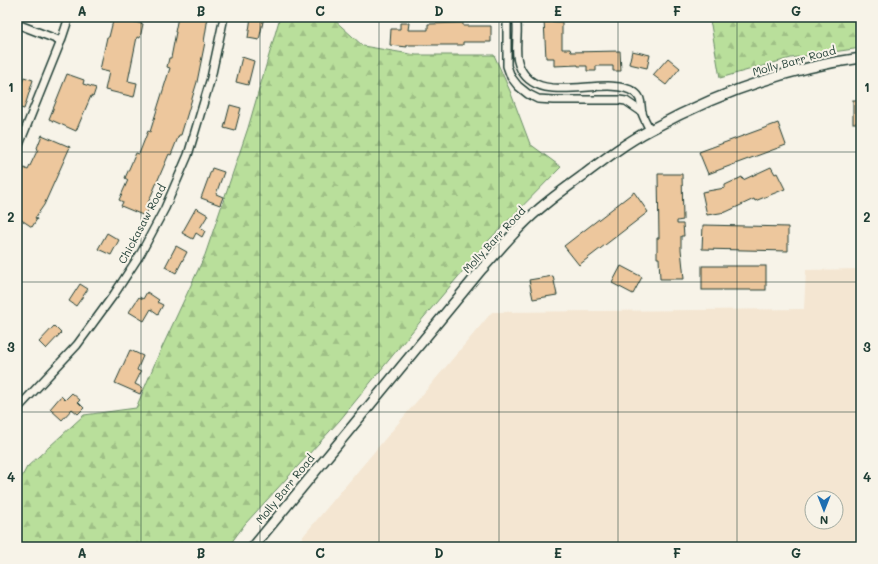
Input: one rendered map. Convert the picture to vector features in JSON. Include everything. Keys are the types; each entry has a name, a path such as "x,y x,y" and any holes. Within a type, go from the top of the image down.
{"main road":[{"name":"Molly Barr Road","path":"253,547 466,288 520,227 562,191 617,150 650,130 710,100 771,78 841,61 861,58"}],"street":[{"path":"17,150 69,17"},
{"name":"Chickasaw Road","path":"17,409 77,345 142,253 165,208 188,155 211,78 224,17"},
{"path":"507,17 507,66 511,77 518,86 528,94 538,99 626,101 642,112"},
{"path":"516,17 516,52 519,65 525,76 534,83 547,88 623,87 635,92 642,103 642,112 650,130"},
{"path":"17,24 61,40"}],"shaded area":[{"path":"861,269 861,547 294,547 492,312 804,309 806,270"}],"green space":[{"path":"280,17 331,17 363,46 416,55 494,55 510,91 530,144 561,167 490,239 340,420 245,524 228,547 24,547 17,536 17,486 27,467 84,415 136,408 158,356 205,255 248,128"},
{"path":"708,17 861,17 861,48 791,58 720,78 711,25"}],"building":[{"path":"114,17 143,24 140,38 137,37 128,81 137,83 134,97 105,90 109,72 100,70 107,37 109,37"},
{"path":"178,17 208,17 205,42 197,82 181,135 179,135 171,155 169,154 148,203 151,204 145,216 121,206 123,202 119,200 128,180 125,178 136,153 139,154 148,131 150,132 170,68 167,67 169,58 171,58"},
{"path":"251,17 264,17 259,40 248,38"},
{"path":"544,21 562,22 562,49 570,49 571,52 620,51 621,71 613,71 613,66 596,66 596,71 587,71 587,66 554,66 554,58 546,58"},
{"path":"400,23 409,23 408,30 428,30 428,24 463,23 463,26 491,26 491,42 463,42 463,45 407,45 407,47 390,45 391,29 400,29"},
{"path":"632,51 650,55 647,68 629,64"},
{"path":"242,57 254,61 248,85 236,82"},
{"path":"668,58 680,68 666,85 653,75"},
{"path":"67,74 84,80 83,84 96,88 76,131 49,119"},
{"path":"24,77 33,80 24,109 17,107 17,99"},
{"path":"853,100 861,100 861,123 853,123"},
{"path":"230,105 241,108 235,131 224,128"},
{"path":"778,123 786,145 708,174 699,152"},
{"path":"42,135 70,147 44,205 35,218 37,219 32,227 17,217 17,182 24,168 28,170 38,149 37,148"},
{"path":"771,167 775,174 777,173 785,189 755,201 754,199 726,212 707,215 702,192 725,188 725,185 742,177 743,180"},
{"path":"212,168 224,172 216,194 223,197 220,205 201,198"},
{"path":"658,174 682,174 683,220 677,221 677,224 683,224 684,236 681,236 681,249 684,279 660,279 659,258 657,258 657,238 659,238"},
{"path":"634,192 648,212 579,265 564,246"},
{"path":"196,208 208,215 200,228 205,231 202,237 196,233 193,239 182,233"},
{"path":"703,225 788,227 788,251 702,249"},
{"path":"107,233 119,240 111,255 98,249"},
{"path":"176,246 187,252 176,273 165,267"},
{"path":"621,266 642,277 633,294 612,283"},
{"path":"702,266 766,266 766,290 702,290"},
{"path":"553,276 557,295 533,299 529,280"},
{"path":"80,284 88,289 76,306 69,301"},
{"path":"147,292 159,300 157,302 163,305 158,314 151,309 144,321 129,312 139,297 143,299"},
{"path":"54,326 61,333 46,349 39,342"},
{"path":"130,350 143,356 137,370 141,372 135,384 143,388 140,394 115,383"},
{"path":"72,393 80,400 78,402 84,408 78,414 72,409 62,420 50,409 61,396 65,400"}]}
